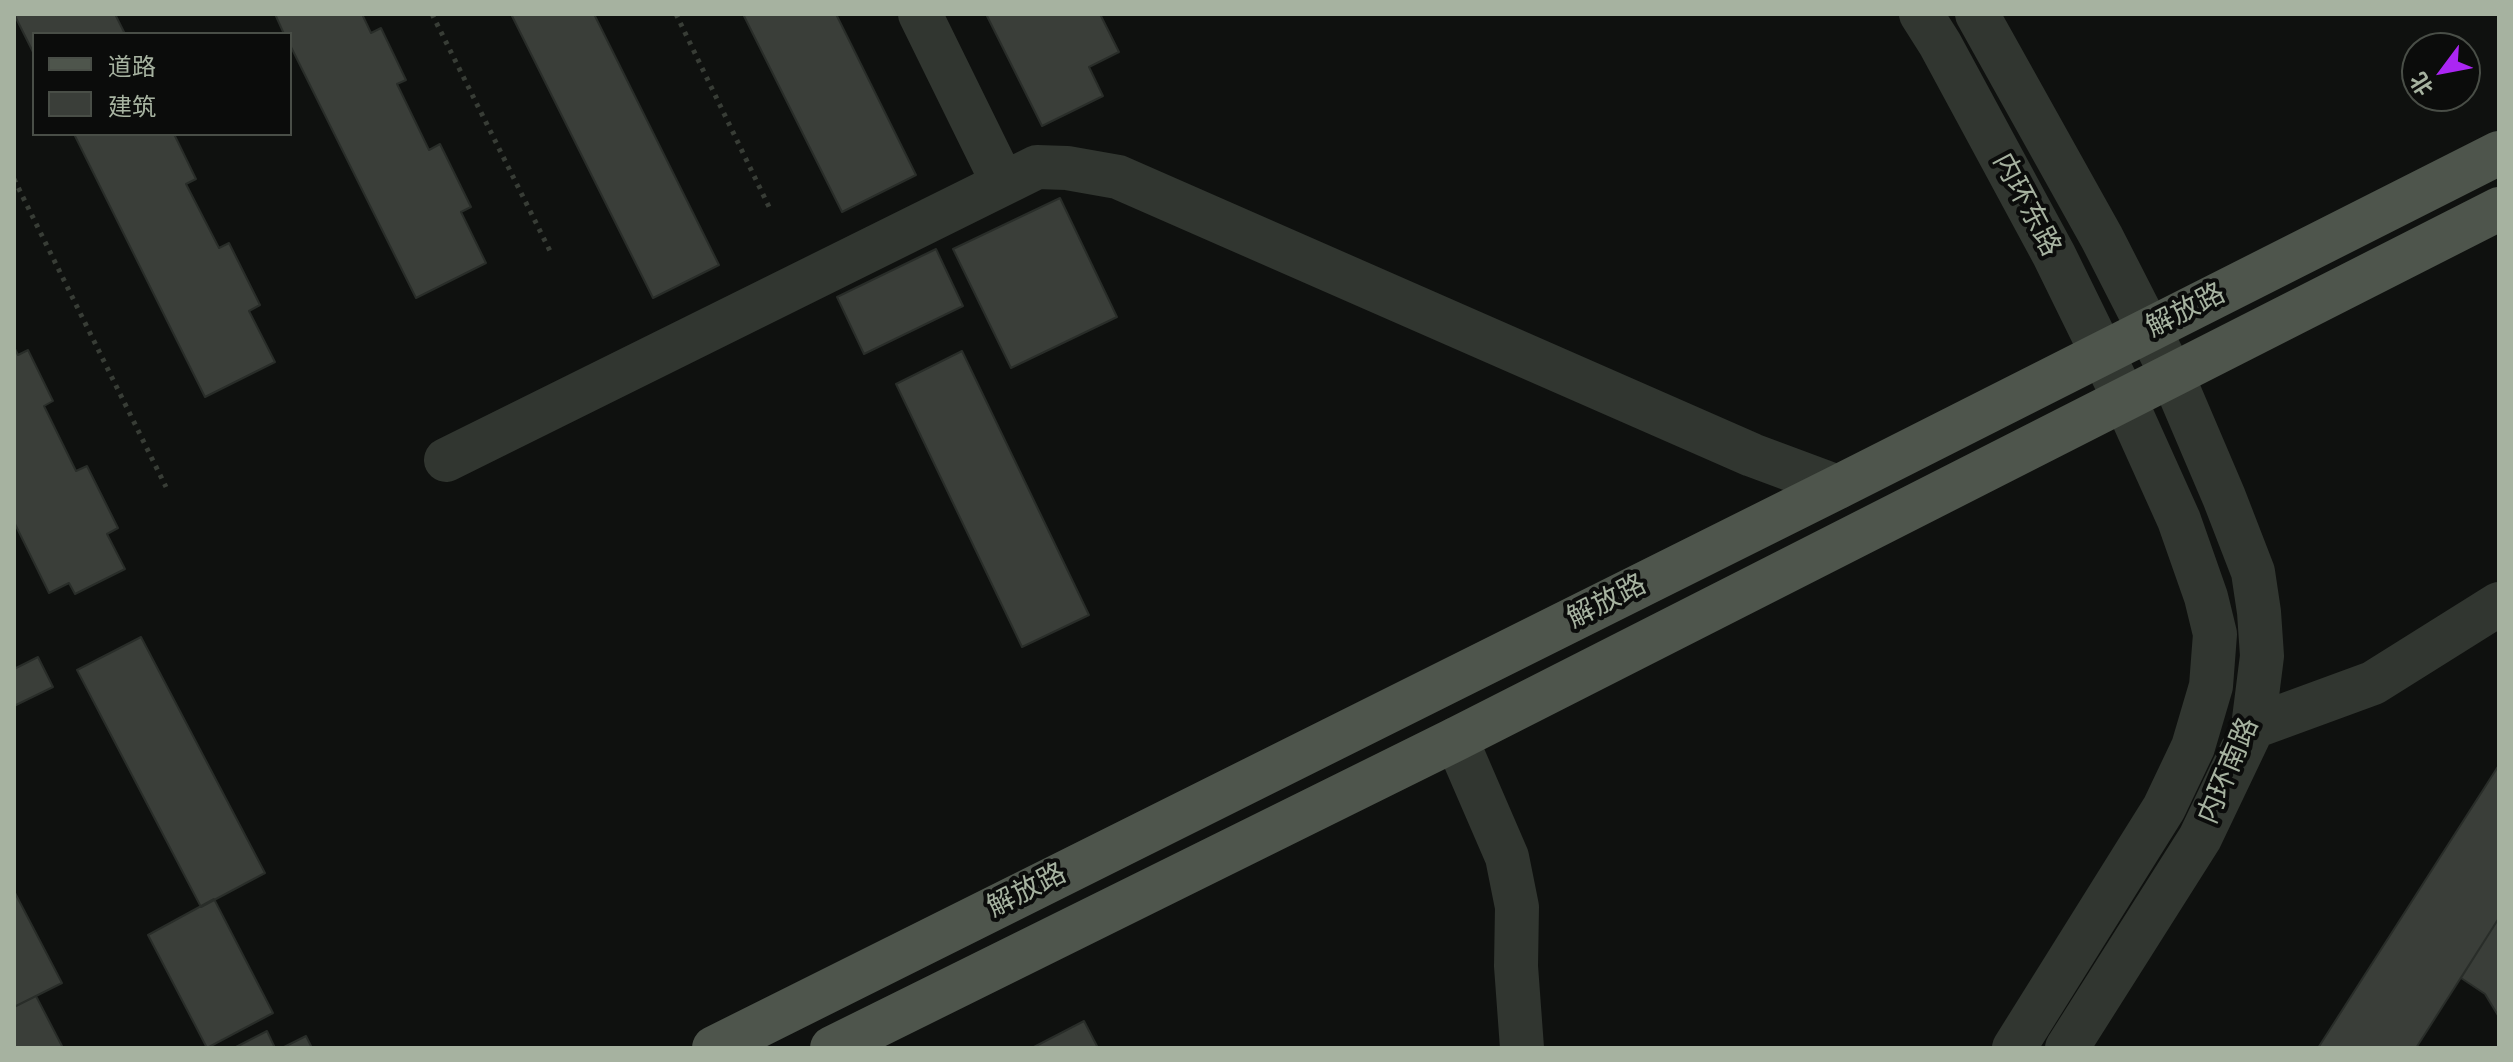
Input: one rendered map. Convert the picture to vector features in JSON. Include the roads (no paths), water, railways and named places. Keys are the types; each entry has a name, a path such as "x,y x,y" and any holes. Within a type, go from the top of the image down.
{"main road":[{"name":"解放路","path":"714,1048 2499,153"},
{"name":"解放路","path":"832,1048 1456,739 2499,209"}],"street":[{"path":"920,14 1003,183"},
{"name":"内环东路","path":"1921,14 2054,255 2125,400"},
{"name":"内环东路","path":"1977,14 2102,238 2172,375"},
{"path":"446,460 1037,167 1067,168 1118,177 1752,455 1838,487"},
{"name":"内环南路","path":"2067,1048 2200,838 2253,727 2262,656 2253,572 2172,375"},
{"name":"内环南路","path":"2014,1048 2164,808 2193,747 2211,686 2215,634 2206,597 2179,520 2125,400"},
{"path":"2253,727 2373,683 2499,604"},
{"path":"1456,739 1507,857 1517,907 1516,966 1522,1048"}]}
